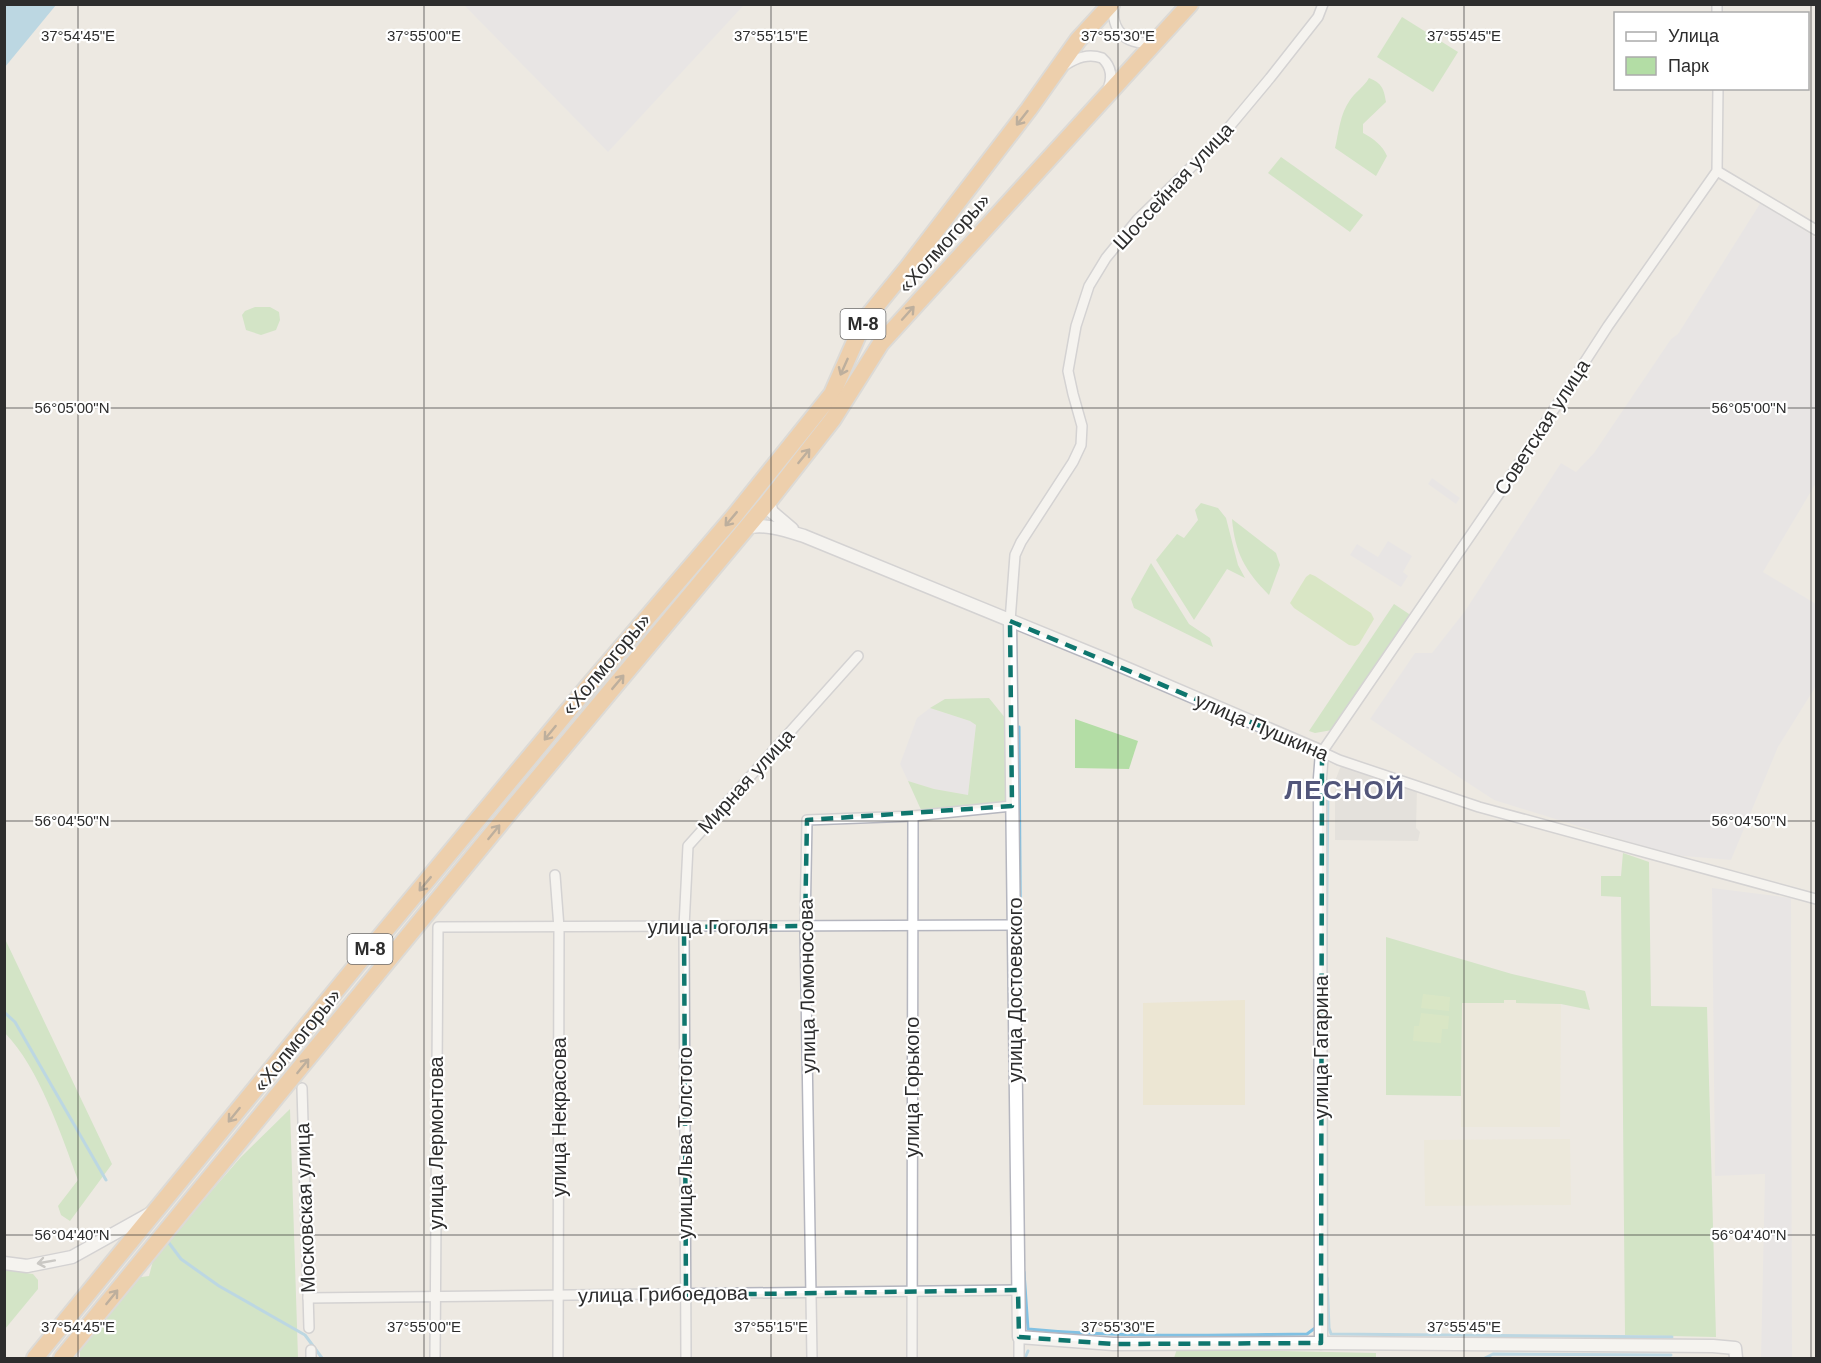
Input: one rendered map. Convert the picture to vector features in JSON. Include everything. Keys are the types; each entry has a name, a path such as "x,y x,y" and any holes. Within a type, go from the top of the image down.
{"highway":[{"name":"«Холмогоры»","path":"35,1359 587,688 735,515 832,394 864,321 914,259 1078,40 1113,4"},
{"name":"«Холмогоры»","path":"62,1359 513,808 768,502 833,419 881,343 1190,4"}],"street":[{"path":"1113,4 1115,26 1128,40 1147,43 1163,34"},
{"name":"Шоссейная улица","path":"1010,621 1015,555 1081,445 1082,426 1068,371 1076,326 1089,286 1106,258 1137,220 1215,144 1318,17 1323,4"},
{"path":"1056,70 1081,57 1102,58 1110,69 1111,76 1109,87 1100,103"},
{"path":"1718,90 1717,171 1816,230"},
{"name":"Советская улица","path":"1322,752 1496,497 1608,326 1717,171"},
{"path":"768,502 772,512 782,523 804,536"},
{"path":"746,528 754,526 778,528 804,536"},
{"name":"улица Пушкина","path":"804,536 1339,760 1479,807 1816,899"},
{"name":"улица Достоевского","path":"1010,621 1019,1359"},
{"name":"Мирная улица","path":"684,927 688,846 858,656"},
{"name":"улица Гагарина","path":"1321,1343 1320,778 1322,752"},
{"name":"улица Ломоносова","path":"812,1359 806,926 807,820 913,816 1012,806"},
{"name":"улица Горького","path":"912,1359 913,816"},
{"name":"улица Некрасова","path":"555,875 559,928 558,1359"},
{"name":"улица Гоголя","path":"438,927 1015,925"},
{"name":"улица Лермонтова","path":"435,1359 438,927"},
{"name":"улица Льва Толстого","path":"684,927 686,1359"},
{"name":"Московская улица","path":"302,1088 309,1328"},
{"path":"4,1263 27,1266 72,1257 155,1211"},
{"name":"улица Грибоедова","path":"308,1298 1018,1290"},
{"path":"1019,1337 1113,1344 1713,1346 1736,1353"}],"highlighted area":[{"path":"1010,621 1322,752 1321,1343 1113,1344 1019,1337 1018,1290 686,1295 684,927 805,926 807,820 1012,806"}],"shaded area":[{"path":"464,5 744,5 608,152"},
{"path":"1761,202 1816,238 1816,483 1763,572 1816,604 1816,686 1778,747 1731,860 1671,855 1494,800 1370,719 1415,653 1432,653 1465,611 1561,463 1576,472 1594,453 1671,339 1678,334"},
{"path":"1432,478 1460,498 1456,504 1428,484"},
{"path":"1388,541 1412,556 1403,572 1408,576 1401,587 1350,555 1357,544 1378,557"},
{"path":"930,708 976,725 968,795 934,789 908,781 900,764 917,718"},
{"path":"1342,763 1417,789 1416,828 1420,832 1418,841 1335,840 1335,781"},
{"path":"1712,888 1791,898 1792,1358 1761,1358 1765,1174 1715,1176"},
{"path":"1245,1000 1245,1105 1143,1105 1143,1003"},
{"path":"1504,1000 1516,1000 1517,1003 1561,1004 1560,1127 1461,1127 1462,1003 1503,1003"},
{"path":"1570,1139 1571,1205 1425,1206 1424,1140"}],"green space":[{"path":"1402,17 1458,52 1433,92 1377,57"},
{"path":"1369,78 1382,87 1386,102 1363,124 1363,133 1377,143 1387,156 1376,176 1335,148 1344,111 1352,97"},
{"path":"1281,157 1363,215 1350,232 1268,173"},
{"path":"255,307 270,307 279,312 280,320 276,330 261,335 246,330 242,315 245,311"},
{"path":"1201,503 1218,508 1226,518 1238,565 1245,578 1227,569 1194,620 1156,560 1177,534 1184,538 1198,520 1195,510"},
{"path":"1232,519 1276,553 1280,565 1269,595 1243,561 1233,531"},
{"path":"1151,563 1189,624 1210,638 1213,647 1134,608 1131,599"},
{"path":"1310,574 1371,613 1374,619 1359,644 1349,645 1290,603"},
{"path":"1394,604 1412,616 1332,730 1315,733 1309,731"},
{"path":"989,698 1006,719 1005,802 922,812 908,781 934,789 968,795 976,725 930,708 945,699"},
{"path":"1075,719 1138,741 1129,769 1075,768"},
{"path":"1623,853 1649,862 1651,1006 1707,1007 1716,1337 1625,1335 1621,897 1601,896 1601,876 1621,876"},
{"path":"1386,937 1512,974 1585,991 1590,1010 1561,1004 1516,1003 1516,1000 1504,1000 1504,1003 1462,1003 1461,1096 1386,1095"},
{"path":"5,939 112,1164 70,1221 61,1215 58,1206 78,1180 39,1083 17,1047 5,1033"},
{"path":"1423,994 1450,997 1449,1011 1421,1008"},
{"path":"1421,1013 1449,1016 1448,1029 1442,1029 1441,1043 1413,1041 1414,1026 1419,1026"},
{"path":"290,1109 298,1358 80,1358 80,1344 134,1278 149,1276 154,1257 241,1157"},
{"path":"5,1270 33,1274 38,1280 38,1289 5,1329"},
{"path":"1177,1349 1376,1353 1376,1358 1174,1358"}],"water":[{"path":"4,5 56,5 5,67"}],"waterway":[{"path":"1019,727 1021,1019"},
{"path":"1326,975 1328,788"},
{"path":"4,1012 15,1022 106,1180"},
{"path":"166,1239 181,1259 219,1286 305,1335 322,1358"},
{"path":"1024,1272 1028,1329 1098,1334 1202,1335 1307,1334 1315,1328"},
{"path":"1327,1278 1331,1334 1672,1337"},
{"path":"1025,1358 1028,1351"},
{"path":"1485,1358 1493,1354 1671,1355"}],"district":[{"name":"ЛЕСНОЙ","path":"1345,790"}]}
